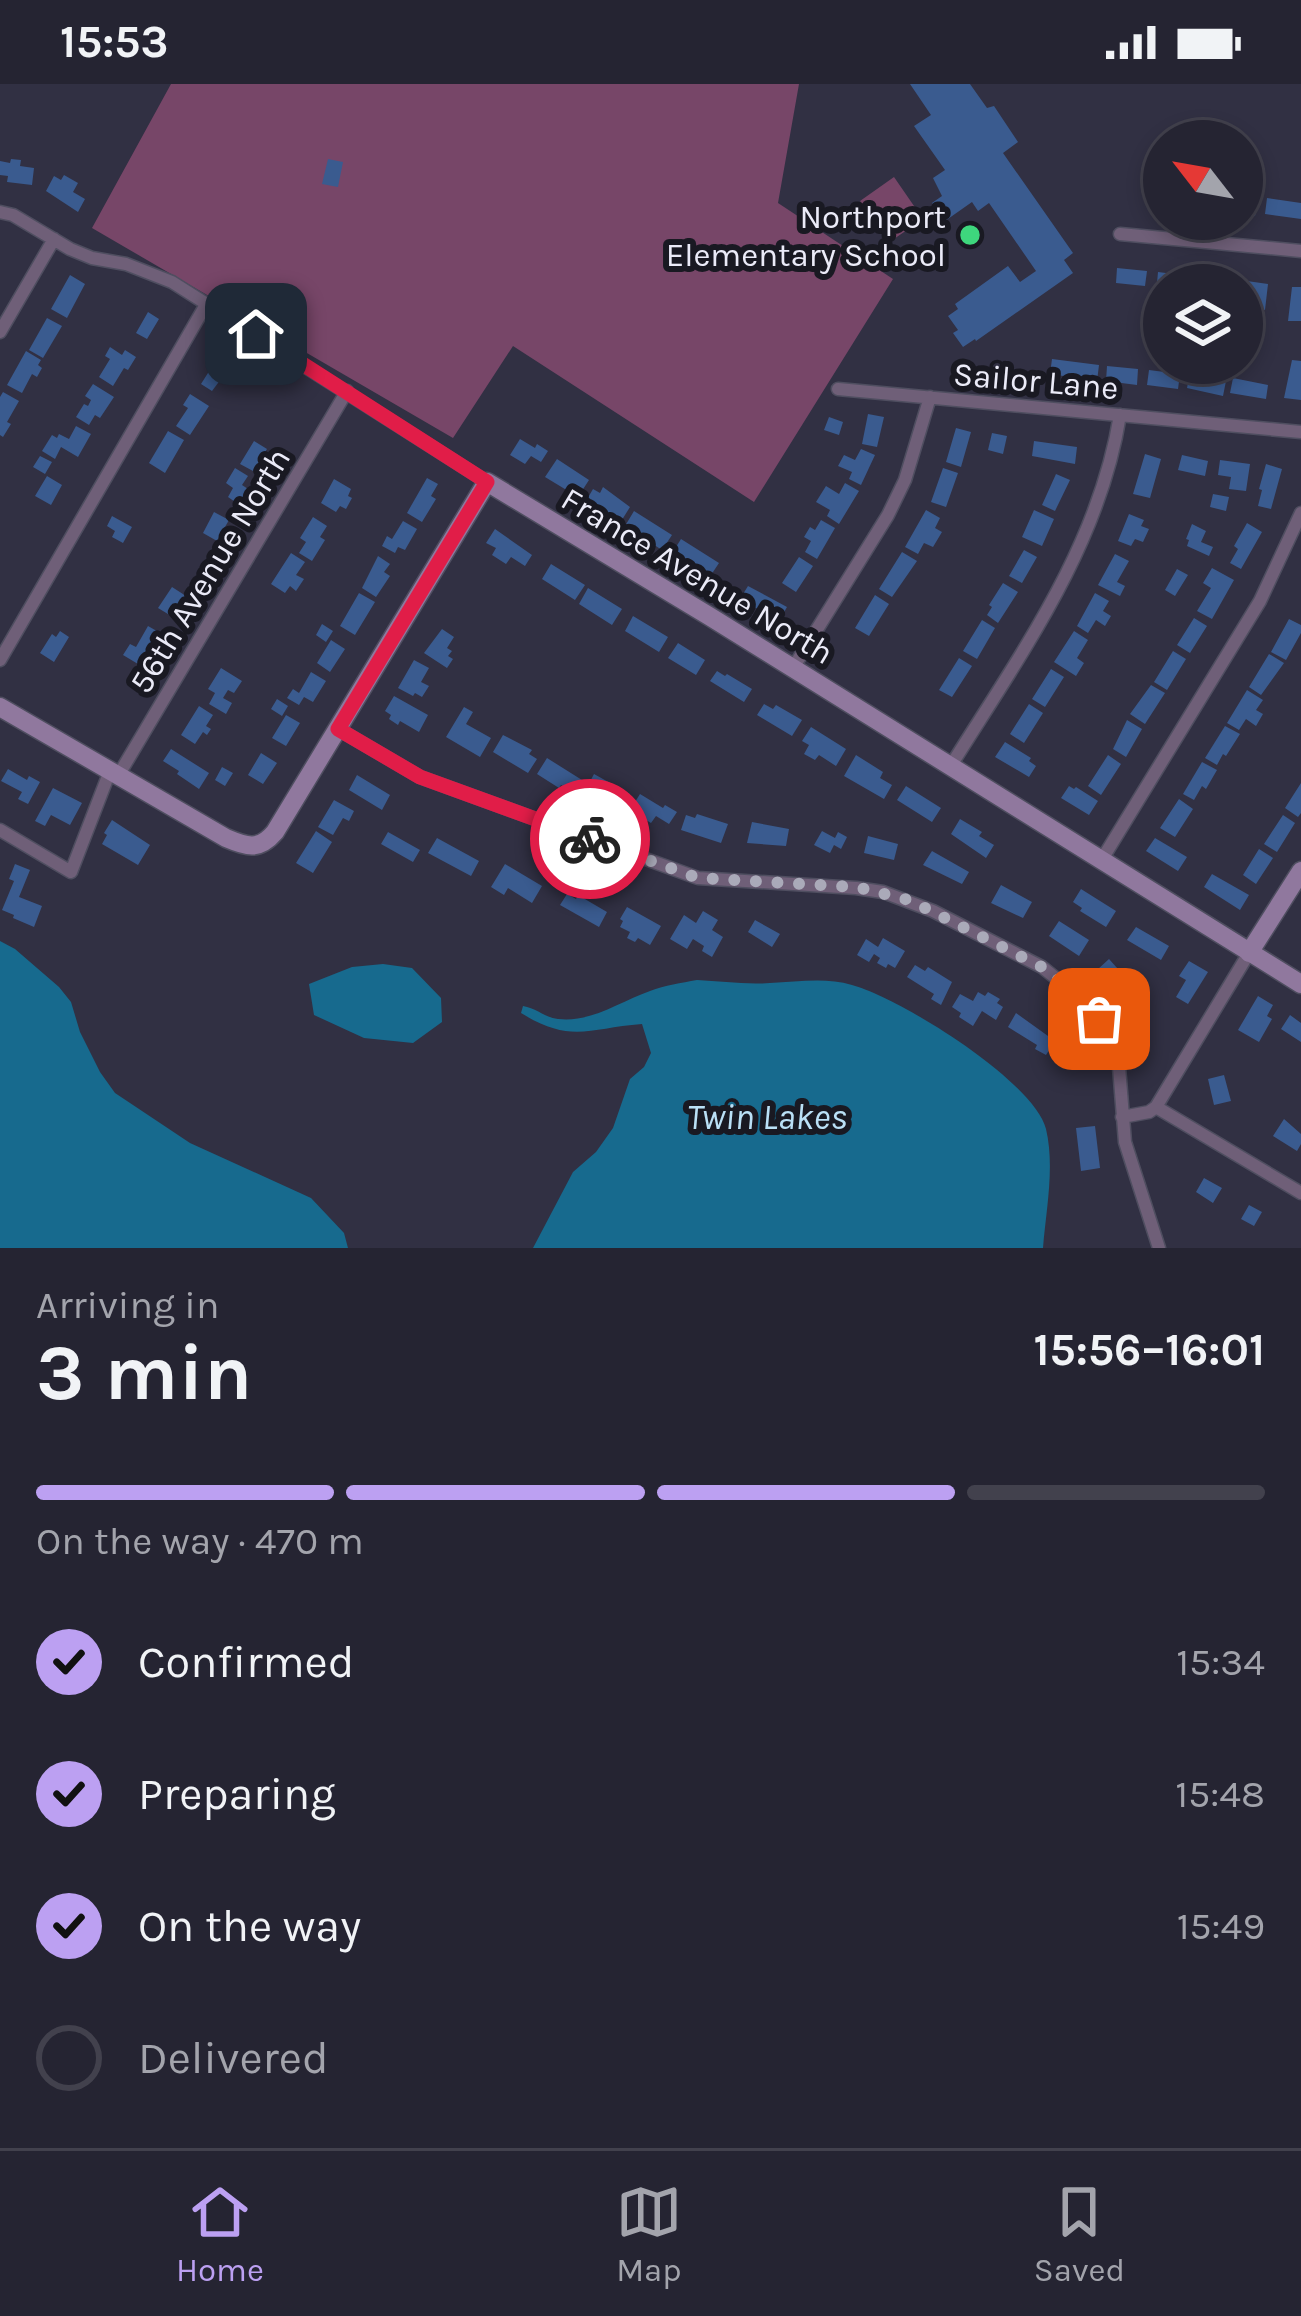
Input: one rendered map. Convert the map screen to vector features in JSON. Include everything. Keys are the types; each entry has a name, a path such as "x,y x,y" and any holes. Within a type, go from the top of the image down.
{"street":[{"name":"France Avenue North","path":"0,212 92,258 149,271 206,303 487,482 1301,984"},
{"path":"1120,234 1301,251"},
{"path":"0,332 54,239"},
{"path":"0,660 206,303"},
{"name":"Sailor Lane","path":"838,388 1301,432"},
{"name":"56th Avenue North","path":"0,830 71,872 114,773 346,391"},
{"path":"793,668 905,480 930,397"},
{"path":"950,766 1068,574 1103,490 1120,415"},
{"path":"0,707 226,838 256,847 275,832 487,482"},
{"path":"1101,861 1252,615 1301,513"},
{"path":"338,729 420,777 698,878 856,887 909,900 1042,967 1082,999 1112,1042 1119,1067 1125,1142 1159,1248"},
{"path":"1122,1117 1156,1107 1301,871"},
{"path":"1156,1107 1301,1193"}],"shaded area":[{"path":"171,84 799,84 778,203 893,279 754,502 513,346 453,438 92,228"},
{"path":"894,177 923,219 888,243 860,201"}],"water":[{"path":"0,941 15,949 71,1002 80,1032 115,1093 190,1143 311,1198 344,1233 348,1248 0,1248"},
{"path":"352,967 412,968 441,998 442,1022 413,1043 364,1038 314,1015 309,984"},
{"name":"Twin Lakes","path":"697,980 852,985 901,1006 992,1066 1036,1110 1046,1129 1050,1173 1043,1248 533,1248 573,1172 613,1128 630,1079 651,1053 642,1024 567,1031 538,1023 521,1013 523,1006 554,1018 582,1018 656,989"}],"building":[{"path":"910,84 970,84 987,108 994,106 1018,142 1003,153 1073,253 1064,260 1073,273 963,347 948,316 958,309 955,304 1008,266 1020,282 1036,271 989,203 978,211 972,202 945,221 932,203 942,196 933,178 945,170 914,126 931,115"},
{"path":"11,159 34,168 32,185 7,182 8,176 0,175 0,161 10,163"},
{"path":"328,159 343,162 338,187 322,184"},
{"path":"64,175 78,183 73,192 85,199 78,212 46,191 54,176 61,180"},
{"path":"1267,198 1301,203 1301,219 1265,214"},
{"path":"1117,268 1143,271 1143,286 1116,283"},
{"path":"70,275 85,284 67,318 51,309"},
{"path":"1263,283 1268,284 1263,310"},
{"path":"1292,287 1301,287 1301,321 1288,321"},
{"path":"148,312 159,319 147,339 136,333"},
{"path":"47,318 62,326 43,358 29,350"},
{"path":"110,347 136,357 113,386 99,377 110,359 105,356"},
{"path":"26,351 41,360 42,368 37,377 32,374 22,393 7,385"},
{"path":"220,354 233,363 212,391 201,384"},
{"path":"1052,359 1099,365 1097,381 1050,374"},
{"path":"1292,360 1301,361 1301,400 1284,398"},
{"path":"1107,366 1138,369 1137,385 1106,381"},
{"path":"93,384 114,397 89,425 76,417 84,404 88,406 91,400 85,396"},
{"path":"1147,384 1179,384 1178,389"},
{"path":"1188,384 1225,384 1223,396 1187,388"},
{"path":"1232,384 1268,385 1266,399 1230,393"},
{"path":"3,392 19,401 3,437 0,397"},
{"path":"190,394 209,406 190,435 176,426 188,408 183,405"},
{"path":"868,414 884,417 877,447 862,444"},
{"path":"829,417 843,422 839,435 824,430"},
{"path":"76,426 91,434 78,457 61,447 55,459 42,451 52,435 69,439"},
{"path":"956,428 971,432 961,467 946,462"},
{"path":"168,431 184,440 165,473 149,463"},
{"path":"992,433 1007,436 1003,454 988,450"},
{"path":"520,439 548,451 541,462 531,456 525,464 510,455"},
{"path":"254,441 267,449 253,471 240,464"},
{"path":"1034,441 1077,447 1075,464 1032,456"},
{"path":"861,449 875,455 861,485 849,479 852,472 838,466 844,455 855,460"},
{"path":"1145,454 1161,459 1150,498 1133,494"},
{"path":"1182,455 1208,461 1205,476 1178,470"},
{"path":"40,456 52,462 45,474 33,467"},
{"path":"557,459 589,480 578,497 545,477"},
{"path":"1220,460 1250,464 1246,491 1229,489 1231,477 1218,475"},
{"path":"1266,464 1282,469 1271,509 1258,506"},
{"path":"235,468 248,476 242,485 248,489 238,504 228,497 233,488 226,483"},
{"path":"943,468 958,473 946,507 931,502"},
{"path":"1056,474 1070,480 1055,511 1042,505"},
{"path":"47,476 62,485 51,505 35,496"},
{"path":"427,478 438,484 431,496 436,499 422,522 407,513"},
{"path":"334,479 351,489 348,496 352,498 346,509 340,506 336,512 321,503"},
{"path":"845,483 859,491 839,524 827,516 830,510 816,502 826,486 839,494"},
{"path":"603,487 630,507 620,523 586,501 593,489 600,493"},
{"path":"1213,494 1229,497 1226,511 1210,507"},
{"path":"926,510 940,518 935,528 942,532 933,547 924,543 918,554 905,547"},
{"path":"1034,510 1054,519 1042,546 1022,537"},
{"path":"634,511 672,535 662,550 625,526"},
{"path":"214,512 229,520 217,541 203,533"},
{"path":"1129,514 1144,520 1141,526 1149,529 1143,542 1135,539 1131,546 1118,541"},
{"path":"112,516 132,527 123,543 112,537 115,531 107,526"},
{"path":"313,517 327,526 320,537 325,540 312,561 299,553 306,542 300,538"},
{"path":"821,520 835,528 817,559 805,552 811,541 804,537"},
{"path":"403,521 417,529 405,550 398,547 395,553 382,546"},
{"path":"1247,523 1262,532 1241,569 1230,563"},
{"path":"1192,524 1206,531 1201,542 1213,547 1209,556 1187,546"},
{"path":"495,529 532,555 525,566 511,557 506,564 492,555 496,548 486,543"},
{"path":"681,539 719,563 709,578 671,555"},
{"path":"1024,550 1037,557 1022,583 1009,576"},
{"path":"902,552 917,561 892,597 879,589"},
{"path":"291,553 305,562 296,575 304,579 296,591 290,586 285,593 271,584"},
{"path":"1115,554 1129,561 1117,582 1125,586 1120,596 1098,585"},
{"path":"378,556 390,564 384,572 390,576 376,597 362,588"},
{"path":"799,557 813,566 796,592 782,583"},
{"path":"551,564 585,585 575,600 542,579"},
{"path":"1212,568 1234,580 1212,619 1197,611 1211,588 1203,583"},
{"path":"1177,569 1188,575 1175,596 1165,590"},
{"path":"1003,583 1018,592 998,623 987,615"},
{"path":"748,586 787,607 779,621 740,599"},
{"path":"172,587 186,596 173,617 158,608"},
{"path":"588,588 622,609 612,625 579,604"},
{"path":"359,593 375,602 355,635 340,626"},
{"path":"1095,593 1109,601 1103,611 1111,616 1105,626 1096,620 1088,633 1077,626"},
{"path":"875,595 889,604 869,636 855,628"},
{"path":"633,616 668,637 659,652 625,631"},
{"path":"1194,618 1207,626 1190,653 1177,645"},
{"path":"1289,619 1301,625 1301,633 1286,660 1271,652"},
{"path":"982,620 995,628 977,659 963,651"},
{"path":"322,624 333,631 326,642 316,635"},
{"path":"148,626 162,634 143,667 123,655 130,644 136,647"},
{"path":"442,629 454,637 447,648 453,659 447,668 424,653"},
{"path":"60,631 69,637 54,662 40,653 52,634 56,637"},
{"path":"1074,631 1088,640 1077,658 1084,663 1076,676 1054,662"},
{"path":"331,640 345,649 330,672 317,663"},
{"path":"678,643 705,660 696,675 668,658"},
{"path":"1173,651 1186,659 1167,690 1154,682"},
{"path":"1269,654 1284,663 1261,695 1249,687"},
{"path":"959,658 972,666 952,697 939,690"},
{"path":"414,660 429,668 421,682 429,686 422,697 398,688"},
{"path":"221,668 242,681 234,693 228,690 223,698 232,703 226,714 209,704 215,693 208,689"},
{"path":"1051,669 1064,677 1045,707 1032,699"},
{"path":"717,671 752,689 744,702 710,681"},
{"path":"311,672 326,681 313,702 304,697 299,705 287,698 293,689 299,693"},
{"path":"1151,685 1165,693 1145,724 1130,714"},
{"path":"1247,690 1263,700 1256,710 1263,714 1256,726 1246,719 1239,730 1227,723"},
{"path":"394,696 428,715 419,732 389,719 385,711"},
{"path":"277,699 288,706 282,716 271,709"},
{"path":"764,704 773,709 776,705 802,720 792,736 757,715"},
{"path":"1029,704 1043,713 1024,743 1010,734"},
{"path":"199,706 213,715 206,726 211,729 195,744 181,735"},
{"path":"464,707 473,712 466,724 491,738 480,757 446,737"},
{"path":"286,715 300,723 286,746 272,738"},
{"path":"1127,720 1142,729 1126,757 1113,749"},
{"path":"1225,726 1240,734 1217,765 1205,758"},
{"path":"811,727 846,749 836,766 819,755 815,760 804,754 809,745 802,741"},
{"path":"503,735 532,750 529,754 537,759 528,773 493,752"},
{"path":"1005,742 1031,758 1036,766 1029,777 995,757"},
{"path":"171,749 209,773 199,789 163,761"},
{"path":"261,753 277,763 263,784 248,775"},
{"path":"856,755 883,772 880,778 892,785 884,799 844,776"},
{"path":"1108,755 1121,764 1101,795 1088,786"},
{"path":"547,758 582,780 574,793 537,774"},
{"path":"1202,762 1217,770 1194,800 1183,794"},
{"path":"222,767 233,773 225,786 215,780"},
{"path":"8,769 40,782 28,804 18,799 22,792 1,781"},
{"path":"594,774 630,794 623,807 613,801 611,806 585,791"},
{"path":"357,775 390,795 382,810 349,790"},
{"path":"1301,783 1301,813 1298,817 1285,808"},
{"path":"906,786 941,808 932,822 897,800"},
{"path":"1069,786 1098,801 1089,815 1061,798"},
{"path":"53,788 82,803 70,825 51,815 45,826 35,821"},
{"path":"640,794 677,812 669,824 656,816 651,823 630,810"},
{"path":"1179,799 1193,809 1175,837 1160,828"},
{"path":"334,800 354,811 349,821 343,818 333,835 318,827"},
{"path":"697,814 728,824 721,843 681,830 686,815 695,818"},
{"path":"1283,815 1295,823 1277,852 1264,844"},
{"path":"960,819 994,845 986,858 951,834"},
{"path":"112,820 150,845 138,865 102,844"},
{"path":"752,822 789,829 786,846 747,843"},
{"path":"316,831 332,842 313,873 296,863"},
{"path":"822,831 835,838 838,832 847,837 841,849 834,845 830,853 814,845"},
{"path":"388,832 420,850 413,862 381,844"},
{"path":"868,836 898,844 894,860 864,853"},
{"path":"437,838 479,861 471,876 428,853"},
{"path":"1155,838 1187,857 1178,871 1146,851"},
{"path":"1259,849 1273,858 1256,884 1243,875"},
{"path":"932,851 969,872 962,884 923,865"},
{"path":"15,864 30,870 19,897 42,906 34,927 2,910 14,881 9,879"},
{"path":"505,864 542,886 532,903 508,888 504,895 491,887"},
{"path":"1212,874 1249,895 1240,910 1204,887"},
{"path":"1001,885 1032,902 1023,918 991,903"},
{"path":"1081,889 1116,911 1106,927 1073,902"},
{"path":"567,894 576,899 578,895 607,912 599,927 560,905"},
{"path":"627,907 661,926 650,945 627,938 630,932 620,927"},
{"path":"703,911 718,920 712,930 723,937 712,957 693,939 687,949 670,939 684,915 696,923"},
{"path":"755,920 780,934 772,947 748,932"},
{"path":"1059,921 1089,940 1079,956 1049,936"},
{"path":"1136,927 1169,946 1161,960 1127,940"},
{"path":"883,938 905,951 895,968 877,963 880,958 874,954 869,962 857,955 866,939 878,947"},
{"path":"1109,959 1135,988 1124,999 1097,970"},
{"path":"1189,961 1208,972 1188,1004 1176,997 1186,980 1179,976"},
{"path":"915,965 925,971 928,967 952,982 941,1005 931,999 934,994 907,977"},
{"path":"978,992 1000,999 997,1003 1003,1007 996,1020 982,1011 973,1026 952,1007 960,994 973,1001"},
{"path":"1258,996 1273,1005 1267,1016 1272,1019 1259,1042 1238,1030"},
{"path":"1016,1013 1055,1041 1046,1055 1008,1027"},
{"path":"1290,1015 1301,1023 1301,1042 1281,1029"},
{"path":"1224,1075 1231,1101 1214,1105 1208,1079"},
{"path":"1284,1119 1301,1134 1297,1151 1273,1136"},
{"path":"1095,1126 1100,1168 1081,1171 1076,1128"},
{"path":"1204,1178 1222,1188 1213,1203 1196,1192"},
{"path":"1249,1205 1262,1212 1254,1226 1241,1219"}],"way so far":[{"path":"590,839 698,878 856,887 909,900 1042,967 1064,982 1099,1019"}],"place":[{"name":"Northport Elementary School","path":"970,235"}],"route":[{"path":"256,334 487,482 338,729 420,777 590,839"}]}
